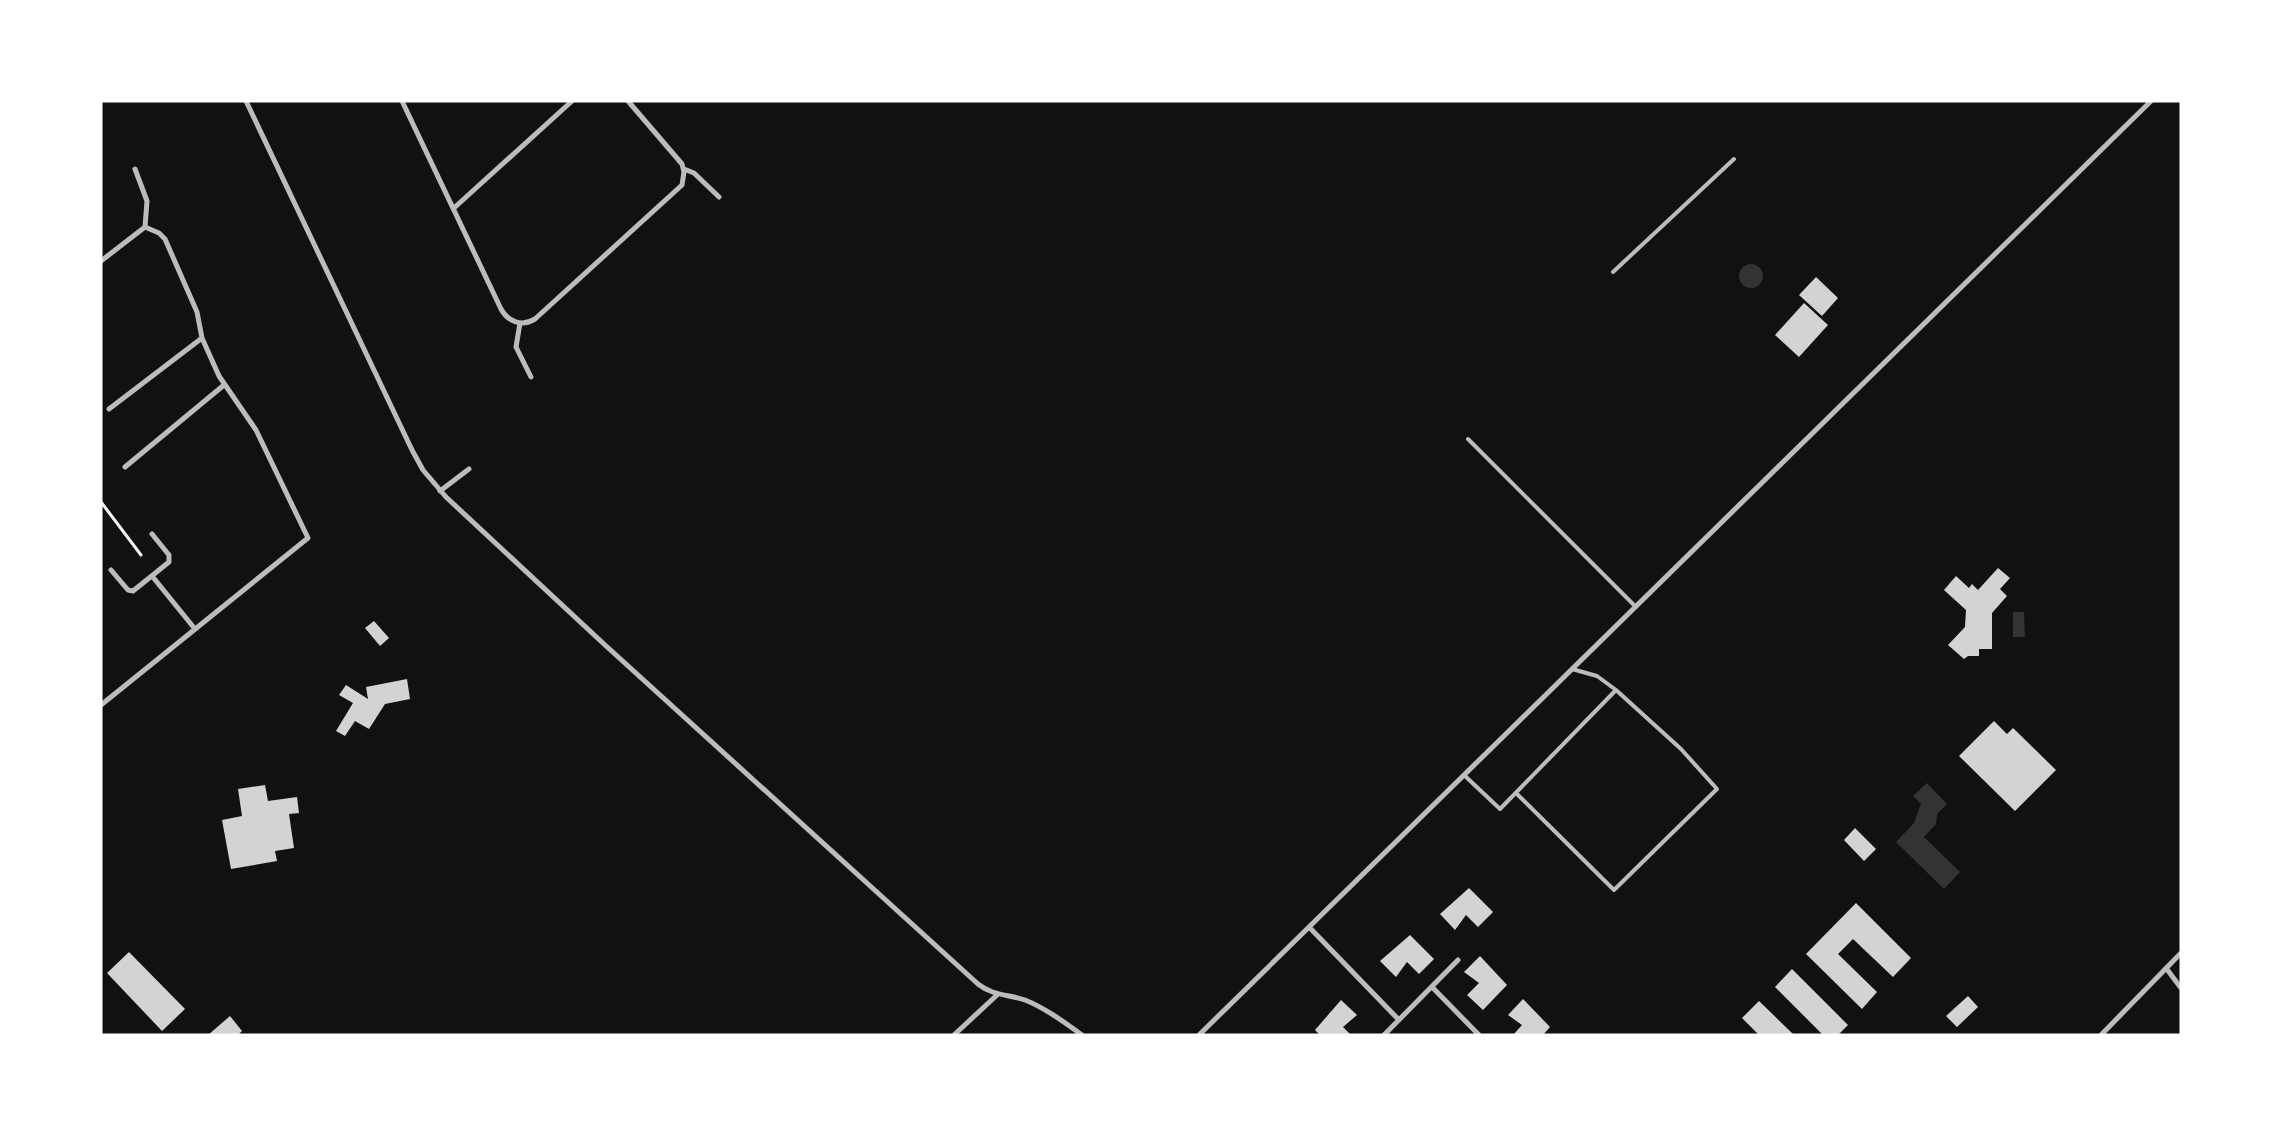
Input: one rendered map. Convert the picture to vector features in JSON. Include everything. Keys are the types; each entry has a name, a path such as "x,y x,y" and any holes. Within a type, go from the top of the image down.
{"street":[{"path":"246,101 412,450 440,491 605,645 978,984 987,991 997,995 1026,1000 1082,1035"},
{"path":"402,101 503,313 520,323 527,323 535,319 677,192 684,180 684,168"},
{"path":"454,208 572,101"},
{"path":"628,101 676,156 684,168 694,174 718,197"},
{"path":"1199,1035 2151,101"},
{"path":"101,261 145,227 148,201 135,169"},
{"path":"101,705 308,538 256,430 224,385 202,338 197,312 165,239 159,233 145,227"},
{"path":"520,323 516,347 531,377"},
{"path":"109,409 202,338"},
{"path":"125,467 224,385"},
{"path":"440,491 469,469"},
{"path":"111,570 128,590 133,591 169,562 169,555 152,534"},
{"path":"152,576 195,629"},
{"path":"1309,927 1399,1020"},
{"path":"2101,1035 2181,953"},
{"path":"1384,1035 1458,960"},
{"path":"2166,968 2181,988"},
{"path":"1432,987 1479,1035"},
{"path":"954,1035 997,995"}],"lane":[{"path":"1613,272 1734,159"},
{"path":"1468,439 1636,607"},
{"path":"1516,793 1614,890 1717,789 1680,749 1616,690 1597,676 1572,668"},
{"path":"1464,775 1500,809 1616,690"}],"path":[{"path":"101,502 141,555"}],"shaded area":[{"path":"1751,264 1756,265 1762,271 1762,281 1756,287 1751,288 1746,287 1740,281 1739,276 1740,271 1746,265"},
{"path":"2013,612 2024,612 2025,637 2013,637"},
{"path":"1927,783 1947,804 1937,814 1936,824 1924,837 1960,872 1944,889 1896,842 1914,823 1921,804 1913,796"}],"building":[{"path":"1816,277 1838,298 1822,316 1799,295"},
{"path":"1804,303 1828,325 1799,357 1775,335"},
{"path":"1998,568 2010,578 2000,589 2007,596 1992,613 1992,649 1979,649 1979,656 1968,656 1964,659 1948,645 1965,627 1966,610 1944,590 1956,576 1969,588 1972,584 1978,590"},
{"path":"374,621 389,638 380,646 365,628"},
{"path":"407,679 410,699 385,704 369,729 355,721 345,736 336,731 353,703 339,695 346,685 368,699 366,687"},
{"path":"1994,721 2007,734 2013,728 2056,770 2015,811 1959,756"},
{"path":"265,785 268,801 297,797 299,813 289,814 294,848 275,851 277,861 231,869 222,820 242,816 238,789"},
{"path":"1855,828 1876,849 1864,861 1844,840"},
{"path":"1469,888 1493,912 1478,927 1466,915 1455,930 1440,914"},
{"path":"1856,903 1911,958 1893,977 1853,939 1838,954 1877,992 1862,1009 1806,954"},
{"path":"1410,935 1434,959 1419,974 1407,962 1396,977 1380,961"},
{"path":"129,952 185,1009 162,1031 107,973"},
{"path":"1480,956 1507,985 1483,1010 1467,995 1479,983 1464,972"},
{"path":"1792,969 1848,1025 1838,1035 1823,1035 1775,987"},
{"path":"1968,996 1978,1007 1957,1027 1946,1016"},
{"path":"1523,999 1550,1027 1543,1035 1513,1035 1522,1025 1508,1015"},
{"path":"1341,1000 1357,1015 1343,1027 1351,1035 1320,1035 1315,1030"},
{"path":"1759,1001 1794,1035 1759,1035 1742,1018"},
{"path":"230,1016 242,1031 238,1035 208,1035"}]}
